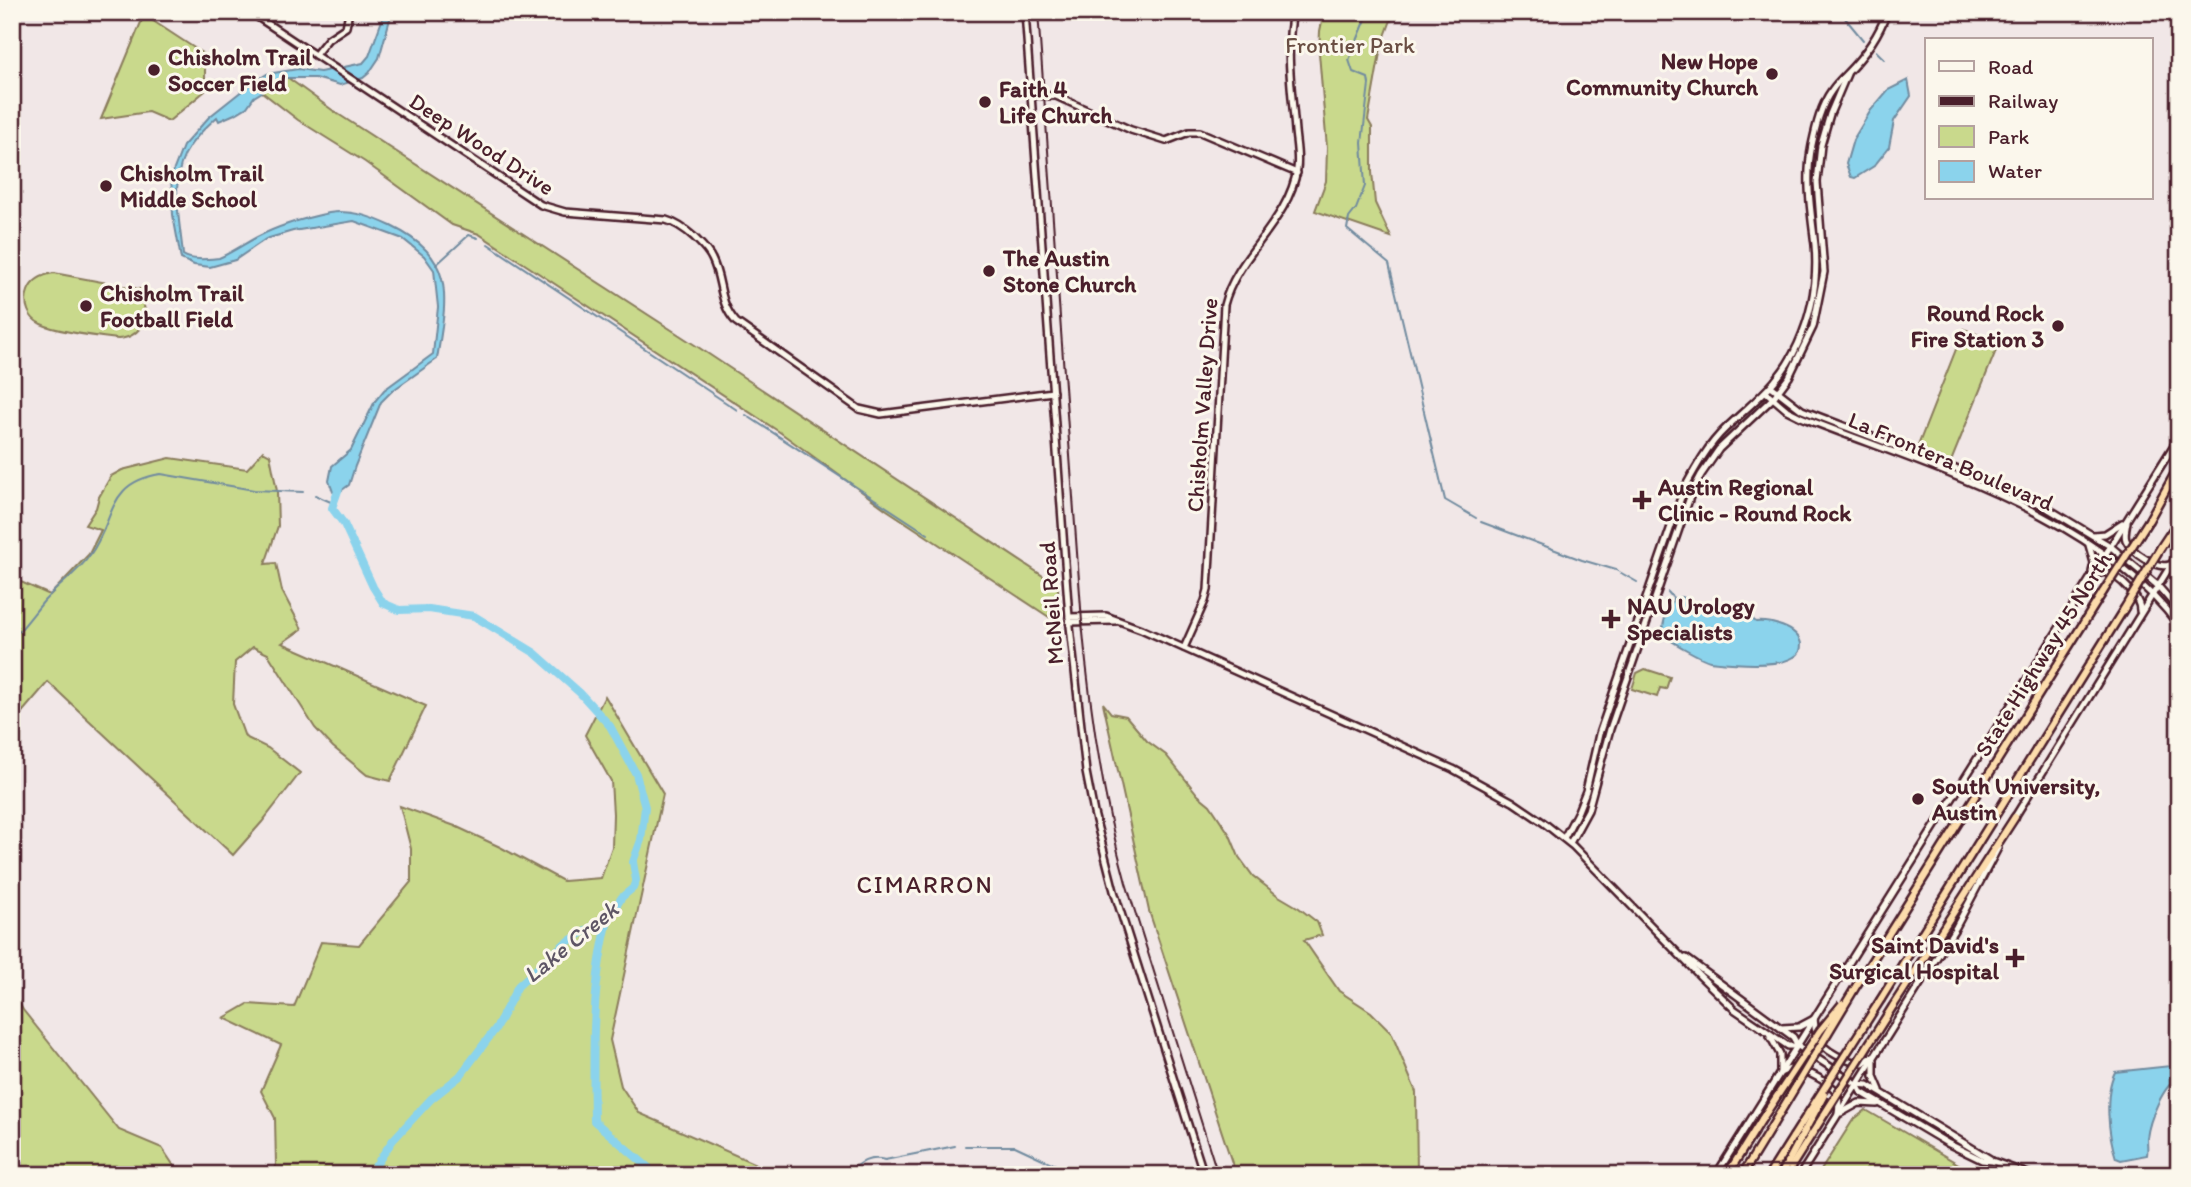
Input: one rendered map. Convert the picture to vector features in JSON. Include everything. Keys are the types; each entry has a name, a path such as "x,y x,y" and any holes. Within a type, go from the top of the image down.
{"highway":[{"path":"2149,520 2179,467"},
{"name":"State Highway 45 North","path":"1742,1175 1858,983 2103,592 2179,476"},
{"name":"State Highway 45 North","path":"1769,1175 2161,547 2179,523"},
{"path":"1784,1175 2015,817"},
{"path":"1727,1175 1814,1040 1858,983"},
{"path":"1784,1175 1830,1080"}],"main road":[{"name":"Deep Wood Drive","path":"250,12 541,205 565,212 666,220 678,224 695,238 710,256 716,269 724,304 736,321 859,409 881,414 1053,392"},
{"path":"315,55 328,39 346,27 349,12"},
{"name":"McNeil Road","path":"1025,12 1069,620 1086,772 1097,826 1130,945 1204,1175"},
{"name":"Chisholm Valley Drive","path":"1184,648 1208,590 1224,305 1228,287 1280,213 1297,173 1289,41 1293,12"},
{"path":"1564,838 1581,806 1599,734 1684,489 1696,465 1718,437 1766,392 1799,342 1810,311 1816,263 1808,200 1810,158 1816,128 1830,91 1873,41 1887,12"},
{"path":"1570,844 1582,825 1594,793 1610,729 1691,494 1719,449 1773,398 1789,377 1806,345 1818,313 1824,272 1818,209 1821,145 1830,114 1847,74"},
{"path":"1031,95 1056,96 1144,135 1166,141 1189,132 1200,132 1297,173"},
{"name":"La Frontera Boulevard","path":"1771,386 1802,410 2024,496 2110,546 2157,585 2179,610"},
{"name":"La Frontera Boulevard","path":"1766,392 1787,410 1801,417 2028,508 2105,555 2149,590 2179,626"},
{"path":"1717,1174 2179,438"},
{"path":"2090,534 2105,534 2127,519"},
{"path":"2127,519 2126,538 2134,549 2155,565 2162,567 2171,564"},
{"path":"2089,545 2094,563 2091,577"},
{"path":"1800,1175 1956,927 2015,817 2179,552"},
{"path":"2091,577 2109,573 2135,595 2140,605 2139,615"},
{"path":"1069,620 1121,621 1461,773 1513,802 1564,838 1734,1009 1788,1046 1798,1046"},
{"path":"1594,760 1597,770 1592,788 1594,793"},
{"path":"1677,951 1793,1037 1798,1046 1857,1084 1868,1085 1992,1161 2031,1175"},
{"path":"1778,1027 1799,1027 1814,1019"},
{"path":"1814,1019 1817,1038 1822,1045 1848,1061 1863,1063 1874,1056"},
{"path":"1769,1034 1780,1054 1780,1073"},
{"path":"1874,1056 1874,1076 1882,1093"},
{"path":"1780,1073 1795,1068 1825,1082 1836,1091 1839,1100 1838,1115"},
{"path":"1857,1084 1861,1092 1947,1143 1982,1160 1992,1161"},
{"path":"1838,1115 1859,1102 1880,1104"}],"green space":[{"name":"Frontier Park","path":"1324,12 1394,12 1381,47 1368,120 1372,127 1375,203 1391,237 1315,211 1326,181 1327,148 1319,53"},
{"path":"144,15 205,55 205,91 169,121 148,112 101,119"},
{"path":"284,75 335,112 698,347 1058,586 1058,623 887,510 781,433 479,234 452,225 365,162 298,120 262,92"},
{"path":"54,273 150,291 149,296 139,295 145,310 139,329 118,339 67,331 37,322 30,315 27,306 28,291 38,279"},
{"path":"1964,329 1999,343 1950,464 1916,451"},
{"path":"263,451 270,455 277,491 278,526 265,564 276,563 282,591 302,629 282,643 426,706 390,781 367,775 315,728 268,654 253,647 235,662 233,704 245,737 268,748 300,773 233,855 48,682 12,724 12,578 50,595 89,554 101,530 85,525 111,476 122,470 170,458 247,469"},
{"path":"1645,669 1670,677 1666,689 1660,688 1657,697 1632,689 1637,673"},
{"path":"605,696 663,794 610,1040 621,1086 639,1113 781,1175 273,1175 276,1165 275,1118 261,1091 281,1045 224,1018 248,1004 294,1007 321,942 359,945 411,882 411,849 400,806 455,826 563,881 601,878 612,847 611,781 585,735"},
{"path":"1103,703 1111,713 1126,716 1147,741 1166,755 1198,795 1210,805 1230,835 1239,857 1253,876 1317,922 1322,935 1304,940 1339,991 1371,1012 1391,1032 1416,1092 1417,1175 1236,1175 1149,911"},
{"path":"12,991 23,1010 119,1130 162,1148 180,1175 12,1175"},
{"path":"1866,1110 1962,1166 1989,1175 1818,1175 1853,1120"}],"water":[{"path":"385,12 392,12 379,58 363,78 340,85 315,78 285,78 266,87 247,107 219,121 217,117 199,134 183,158 177,184 183,255 187,257 219,258 283,226 329,213 345,212 376,220 412,238 437,266 443,281 444,298 437,359 381,402 349,485 338,493 333,492 329,481 332,466 351,450 375,401 384,390 433,354 438,307 434,270 424,256 403,239 354,221 293,231 266,239 235,260 210,267 194,265 181,259 173,215 171,177 183,146 209,117 267,74 298,69 320,72 363,63 369,56"},
{"path":"1908,80 1911,96 1894,121 1889,147 1874,166 1855,178 1851,177 1846,164 1853,140 1871,110 1888,90"},
{"path":"1681,597 1700,609 1740,612 1756,622 1789,629 1799,638 1800,652 1786,660 1765,664 1710,661 1701,657 1664,635 1664,621 1673,599"},
{"path":"2179,1065 2179,1078 2162,1095 2154,1113 2147,1138 2147,1155 2121,1160 2116,1158 2108,1114 2109,1091 2115,1072"}],"waterway":[{"path":"1369,12 1349,60 1353,72 1368,78 1369,84 1362,143 1365,186 1356,209 1349,218 1347,229 1389,264 1445,500 1476,518"},
{"path":"1840,12 1863,40"},
{"path":"1876,51 1884,59"},
{"path":"436,265 469,235 478,238"},
{"path":"488,244 737,410"},
{"path":"746,415 928,534"},
{"path":"12,639 50,595 85,561 98,542 121,494 143,478 161,474 254,490 303,492"},
{"name":"Lake Creek","path":"340,485 332,508 344,524 383,603 399,610 429,609 474,616 535,653 580,693 610,726 636,774 645,807 641,840 633,862 636,880 633,888 622,897 609,917 564,944 518,986 496,1028 460,1076 431,1099 393,1140 369,1175"},
{"path":"315,495 333,503"},
{"path":"1481,522 1616,570 1637,582"},
{"path":"1668,592 1674,599"},
{"path":"609,917 596,993 594,1121 649,1168 649,1175"},
{"path":"846,1175 869,1160 885,1160 955,1146"},
{"path":"965,1146 1015,1146 1077,1175"},
{"path":"649,1168 688,1175"}],"railway":[{"path":"1038,12 1082,622 1098,754 1126,883 1218,1175"}],"place":[{"name":"Chisholm Trail Soccer Field","path":"154,70"},
{"name":"New Hope Community Church","path":"1772,74"},
{"name":"Faith 4 Life Church","path":"985,102"},
{"name":"Chisholm Trail Middle School","path":"106,186"},
{"name":"The Austin Stone Church","path":"989,271"},
{"name":"Chisholm Trail Football Field","path":"86,306"},
{"name":"Round Rock Fire Station 3","path":"2058,326"},
{"name":"Austin Regional Clinic - Round Rock","path":"1642,500"},
{"name":"NAU Urology Specialists","path":"1611,619"},
{"name":"South University, Austin","path":"1918,799"},
{"name":"Saint David's Surgical Hospital","path":"2015,958"}],"district":[{"name":"CIMARRON","path":"925,885"}]}
